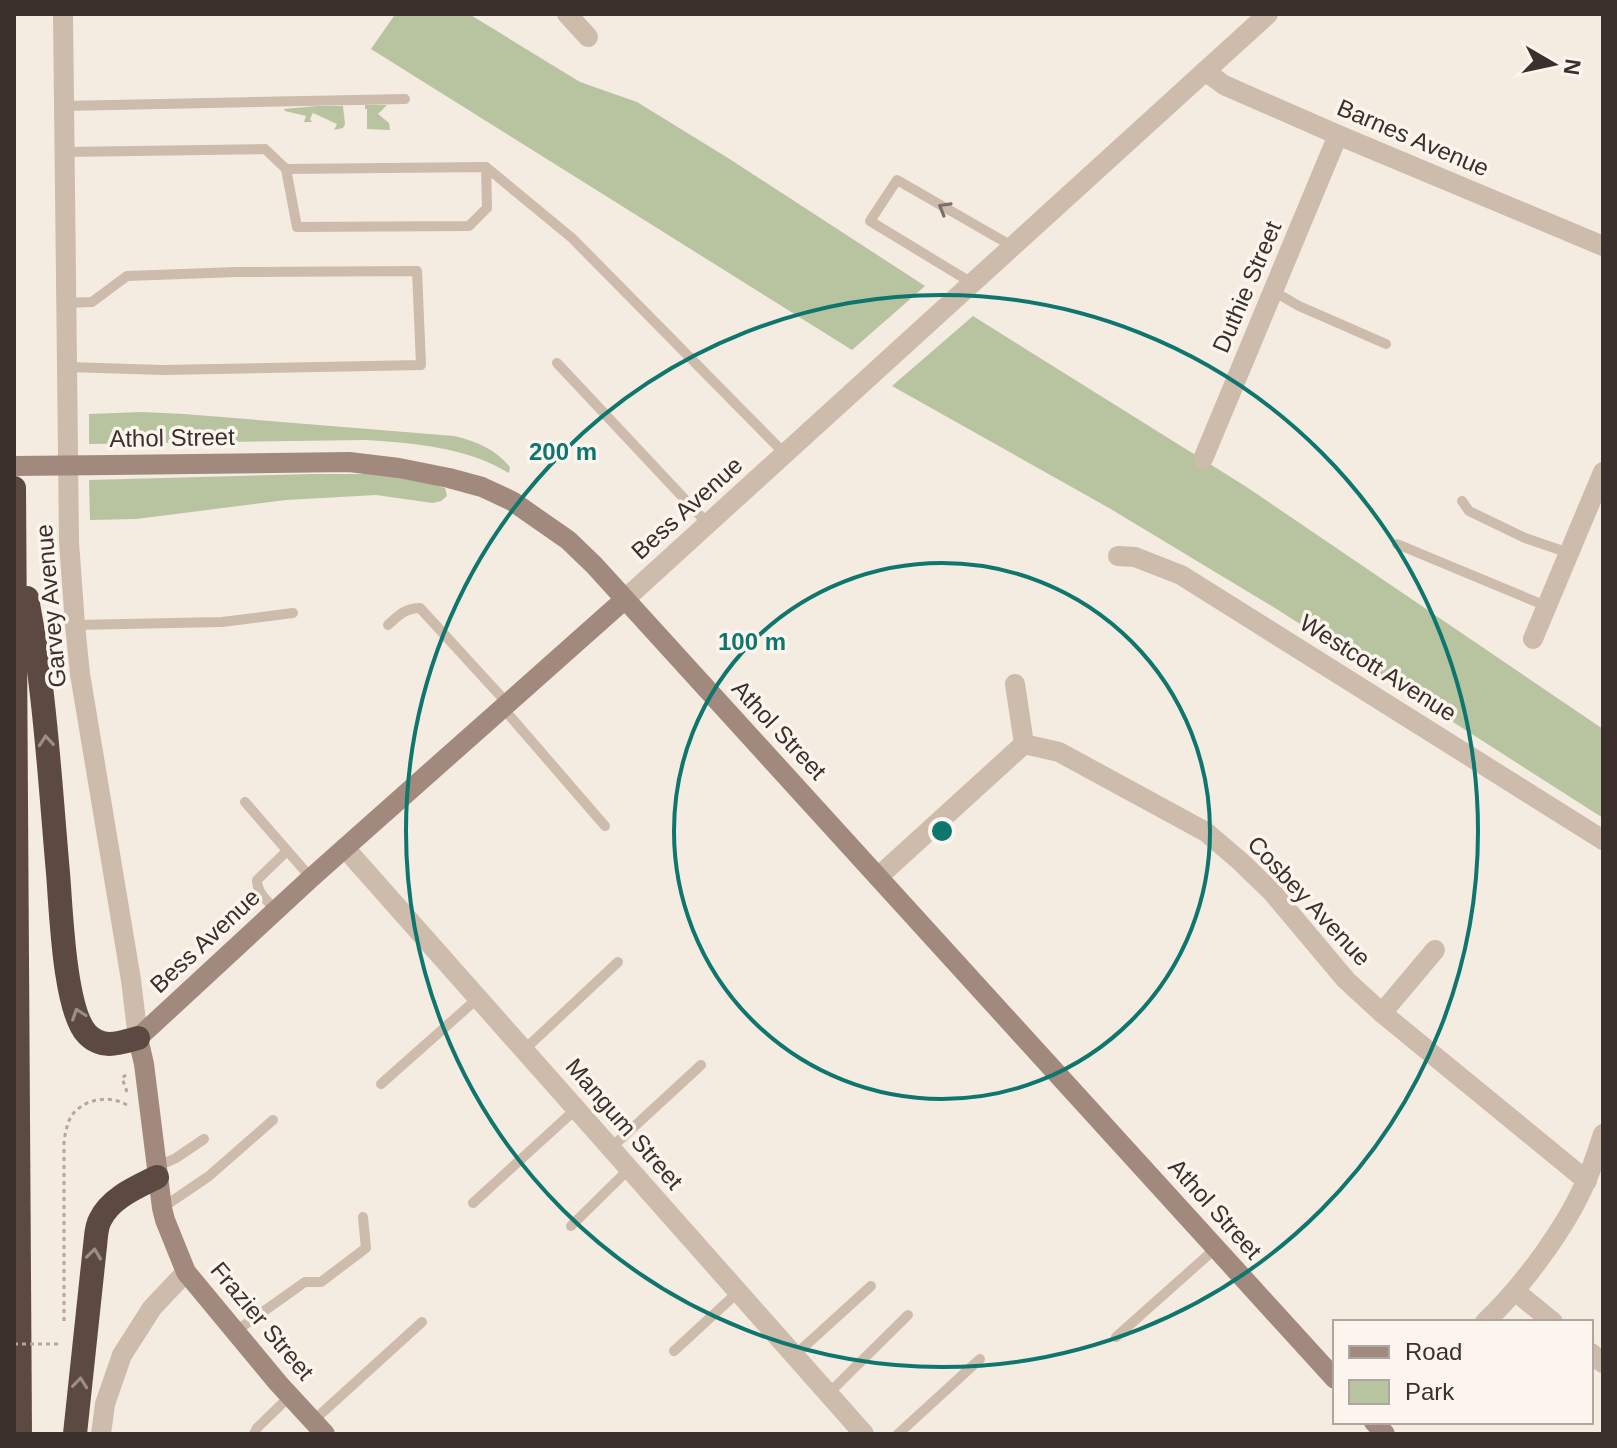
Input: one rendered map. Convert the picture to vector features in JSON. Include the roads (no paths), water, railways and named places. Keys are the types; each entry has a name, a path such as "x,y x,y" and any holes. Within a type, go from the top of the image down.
{"highway":[{"path":"14,488 20,1434"},
{"path":"15,529 39,671 65,954 75,1006 86,1033 97,1042 115,1045 138,1038"},
{"path":"75,1434 99,1221 121,1196 158,1185"}],"street":[{"name":"Garvey Avenue","path":"63,14 69,542 75,625 80,674 144,1064 158,1185"},
{"path":"567,14 588,37"},
{"name":"Bess Avenue","path":"138,1038 1268,14"},
{"name":"Barnes Avenue","path":"1205,71 1224,85 1603,246"},
{"name":"Duthie Street","path":"1203,459 1338,135"},
{"name":"Athol Street","path":"14,466 349,462 399,468 482,487 512,501 541,520 594,565 1333,1377"},
{"path":"1533,639 1603,472"},
{"name":"Westcott Avenue","path":"1118,556 1135,557 1181,575 1603,840"},
{"path":"878,877 1024,744 1015,684"},
{"name":"Cosbey Avenue","path":"1024,744 1059,752 1206,832 1272,892 1346,980 1382,1013 1587,1181"},
{"name":"Mangum Street","path":"345,848 864,1434"},
{"path":"1382,1013 1435,950"},
{"path":"1487,1320 1515,1291 1567,1219 1587,1181 1603,1134"},
{"name":"Frazier Street","path":"158,1185 165,1220 186,1272 319,1428"},
{"path":"101,1434 105,1404 122,1355 152,1308 186,1272"},
{"path":"1515,1291 1551,1320"}],"lane":[{"path":"64,106 405,99"},
{"path":"65,152 265,149 286,169 297,227 469,226 487,208 486,167"},
{"path":"286,169 486,167 572,238 785,454"},
{"path":"972,283 870,221 897,180 1012,246"},
{"path":"66,303 92,302 127,276 417,271 421,365 163,370 67,367"},
{"path":"1273,291 1299,306 1386,344"},
{"path":"557,363 708,524"},
{"path":"1462,501 1469,511 1525,538 1569,553"},
{"path":"1397,544 1546,606"},
{"path":"388,625 403,611 420,608 605,826"},
{"path":"75,625 222,622 293,613"},
{"path":"245,802 311,878"},
{"path":"277,911 261,895 257,880 287,851"},
{"path":"524,1050 618,962"},
{"path":"381,1084 478,998"},
{"path":"611,1148 701,1065"},
{"path":"473,1203 576,1109"},
{"path":"158,1185 209,1176 273,1120"},
{"path":"158,1185 176,1158 204,1139"},
{"path":"571,1226 629,1169"},
{"path":"236,1331 305,1282 321,1282 366,1248 363,1217"},
{"path":"1116,1337 1216,1248"},
{"path":"795,1355 871,1286"},
{"path":"674,1351 738,1292"},
{"path":"828,1394 908,1315"},
{"path":"319,1428 422,1322"},
{"path":"898,1434 980,1359"},
{"path":"254,1434 290,1396"}]}
